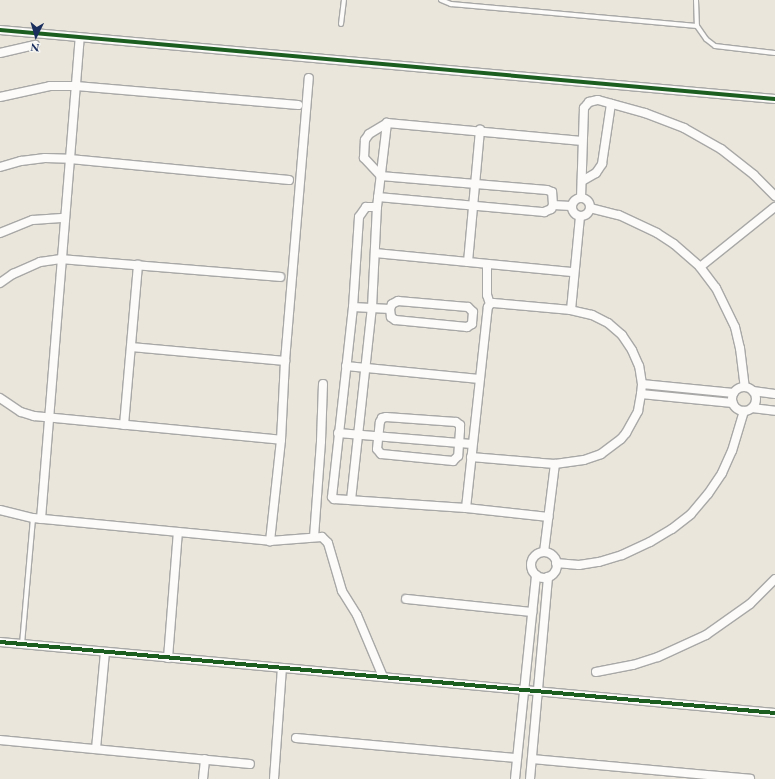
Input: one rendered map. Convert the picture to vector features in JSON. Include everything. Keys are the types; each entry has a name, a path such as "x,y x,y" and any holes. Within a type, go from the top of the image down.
{"street":[{"path":"0,30 775,99"},
{"path":"37,519 48,418 80,38"},
{"path":"0,53 36,45"},
{"path":"270,541 282,440 285,361 309,78"},
{"path":"0,97 50,86 76,86 298,105"},
{"path":"581,198 584,108 589,102 598,100 645,113 684,128 721,149 754,175 775,196"},
{"path":"582,181 596,173 602,164 611,104"},
{"path":"378,197 544,212 551,210 553,205 552,192 547,190 382,176 364,158 365,140 368,134 387,123 480,130 582,141"},
{"path":"352,500 372,308 377,207 382,176 387,123"},
{"path":"468,262 480,130"},
{"path":"0,166 21,161 45,158 70,159 289,180"},
{"path":"581,198 588,201 590,208 586,214 580,216 574,213 571,206 575,200 581,198"},
{"path":"553,205 571,206"},
{"path":"377,207 366,207 359,217 353,307 332,497 352,500 466,508 550,517"},
{"path":"700,267 775,207"},
{"path":"590,208 619,215 657,233 674,244 700,267 716,288 735,327 740,348 745,387"},
{"path":"571,310 580,216"},
{"path":"0,233 33,220 65,218"},
{"path":"375,253 574,272"},
{"path":"0,283 13,274 40,262 61,259 280,277"},
{"path":"466,508 486,319 490,304 488,295 488,264"},
{"path":"124,425 138,265"},
{"path":"398,301 468,307 473,312 473,319 472,324 467,327 395,320 391,317 390,309 392,304 398,301"},
{"path":"471,457 555,464 584,460 602,454 621,439 632,424 638,411 641,394 642,384 639,366 632,350 622,335 608,323 592,315 571,310 493,302 490,304"},
{"path":"353,307 390,309"},
{"path":"473,319 486,319"},
{"path":"131,347 285,361"},
{"path":"346,366 479,379"},
{"path":"314,537 321,440 323,384"},
{"path":"642,384 734,393 745,387"},
{"path":"745,387 754,391 775,394"},
{"path":"556,563 579,565 616,556 650,542 677,526 691,514 708,494 722,473 748,410 756,402 754,391"},
{"path":"734,393 733,403 737,408 748,410 775,410"},
{"path":"641,394 733,403"},
{"path":"0,398 21,412 48,418 282,440"},
{"path":"386,417 456,422 460,425 459,443 458,456 453,461 381,454 377,450 380,422 382,418 386,417"},
{"path":"338,433 472,444"},
{"path":"544,552 550,517 555,464"},
{"path":"0,510 37,519 270,541 322,537 328,543 342,591 357,615 383,677"},
{"path":"168,658 178,532"},
{"path":"515,779 536,575 531,568 531,563 535,555 544,552 552,555 556,563 555,571 548,577 530,779"},
{"path":"536,575 548,577"},
{"path":"596,672 633,665 658,657 701,638 750,604 775,579"},
{"path":"406,599 532,612"},
{"path":"0,642 775,712"},
{"path":"96,749 105,652"},
{"path":"274,779 282,668"},
{"path":"519,737 534,739"},
{"path":"296,738 517,758"},
{"path":"0,740 250,764"},
{"path":"203,779 205,759"},
{"path":"532,759 750,779"}],"lane":[{"path":"341,24 344,0"},
{"path":"441,0 451,4 697,26"},
{"path":"696,0 697,26 706,39 715,46 775,53"},
{"path":"22,644 37,519"}],"cycle path":[{"path":"0,30 775,99"},
{"path":"0,642 775,713"}]}
